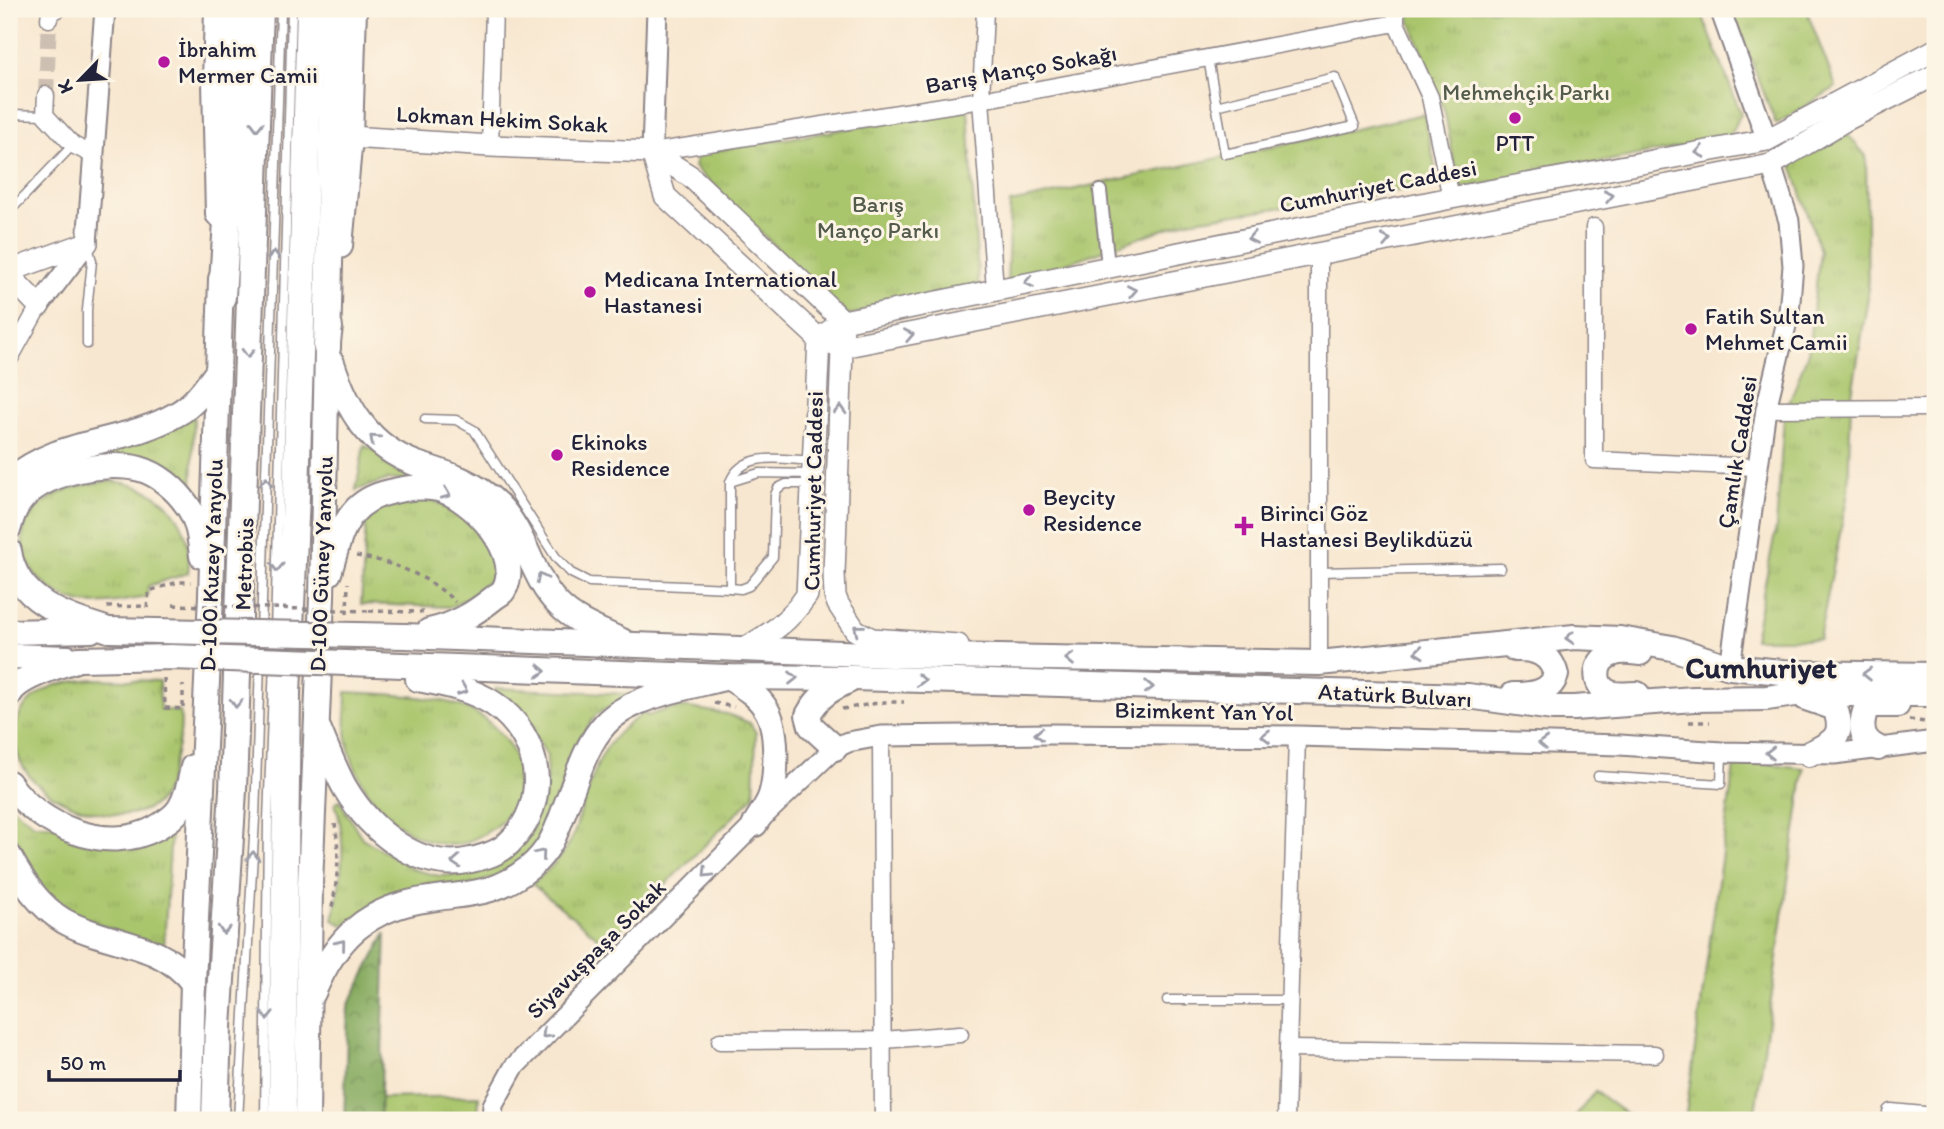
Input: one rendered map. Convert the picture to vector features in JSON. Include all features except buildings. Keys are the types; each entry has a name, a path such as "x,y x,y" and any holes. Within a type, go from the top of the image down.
{"highway":[{"path":"222,297 231,161 236,9"},
{"path":"215,1120 234,753 260,9"},
{"path":"282,1120 287,693 296,496 310,9"},
{"path":"327,348 335,9"}],"main road":[{"name":"D-100 Kuzey Yanyolu","path":"189,1120 192,984 204,733 201,589 222,297 216,190 217,9"},
{"name":"D-100 Güney Yanyolu","path":"307,1120 315,719 322,597 327,348 337,286 349,137 354,9"},
{"name":"Cumhuriyet Caddesi","path":"742,650 778,629 795,613 807,595 819,339 844,321 1451,198 1767,140 1935,50"},
{"path":"652,152 665,197 819,339 842,347 1771,164 1844,121 1935,75"},
{"name":"Lokman Hekim Sokak","path":"349,137 652,152"},
{"path":"1767,140 1771,164"},
{"path":"652,152 690,176 844,321"},
{"path":"1319,253 1320,225"},
{"path":"39,306 9,273 87,243"},
{"path":"995,289 998,318"},
{"name":"Cumhuriyet Caddesi","path":"844,321 834,574 838,604 855,630 872,639 971,646 1019,658"},
{"path":"327,348 347,403 365,430 380,445 416,464 466,480 482,491 499,505 519,533 557,604 572,616 633,646"},
{"path":"9,481 24,468 49,455 158,424 179,413 192,403 218,371"},
{"path":"9,527 20,502 46,481 97,467 139,469 165,482 186,503 194,517 201,589"},
{"path":"9,632 109,630 405,636 450,625 481,610 503,592 508,576 507,564 491,526 476,511 455,497 439,489 418,488 381,494 352,513 322,597"},
{"path":"9,551 17,576 29,592 44,604 57,612 109,630"},
{"name":"Atatürk Bulvarı","path":"405,636 742,650 1319,663 1574,637 1620,639 1672,648 1723,665 1792,673 1935,676"},
{"path":"1468,696 1484,693 1536,694 1553,684 1556,675 1553,666 1549,659 1539,652 1531,649 1499,649 1487,645"},
{"path":"1694,699 1654,694 1614,694 1606,691 1598,680 1599,664 1614,653 1625,651 1723,665"},
{"path":"9,656 79,659 172,657 728,677 753,694 765,707 771,719 774,753 771,796 755,824"},
{"path":"13,702 11,689 30,678 79,659"},
{"path":"315,719 328,754 354,802 369,822 401,846 429,859 460,863 483,858 510,842 529,813 536,780 529,742 513,720 493,704 468,692 398,675 374,664"},
{"path":"309,1004 329,960 340,944 357,926 375,914 403,903 487,892 508,883 530,868 556,835 584,757 605,724 618,714 653,697 728,677"},
{"name":"Atatürk Bulvarı","path":"728,677 853,678 1468,696 1564,708 1694,699 1767,698 1795,694 1935,694"},
{"path":"835,748 811,726 808,715 814,703 824,693 853,678"},
{"path":"1795,694 1835,708 1839,720 1839,731 1832,742 1809,754"},
{"path":"1878,748 1870,744 1862,729 1861,721 1866,708 1873,705 1935,704"},
{"path":"9,783 33,810 57,824 98,837 131,837 148,832 170,820 180,810 204,733"},
{"path":"9,856 36,899 66,922 97,935 152,951 180,968 192,984"}],"street":[{"path":"9,360 39,306 87,243 105,9"},
{"path":"490,146 494,9"},
{"path":"652,152 657,9"},
{"path":"985,9 981,100 995,289"},
{"path":"1720,9 1767,140"},
{"path":"1396,16 1430,97 1451,198"},
{"name":"Barış Manço Sokağı","path":"652,152 981,100 1208,58 1396,16"},
{"path":"46,95 45,115 73,145 94,156"},
{"name":"Çamlık Caddesi","path":"1723,665 1766,409 1789,313 1793,266 1788,221 1771,164"},
{"path":"1100,191 1108,266"},
{"path":"1594,227 1594,460 1756,467"},
{"path":"1319,253 1319,663"},
{"path":"1766,409 1935,408"},
{"path":"881,736 883,1120"},
{"name":"Bizimkent Yan Yol","path":"755,824 835,748 848,742 881,736 1297,736 1607,744 1722,752 1809,754 1834,754 1935,741"},
{"path":"1286,1120 1297,736"},
{"name":"Siyavuşpaşa Sokak","path":"492,1120 492,1105 514,1067 755,824"},
{"path":"720,1041 883,1040 960,1034"},
{"path":"1288,1049 1655,1054"},
{"path":"1891,1112 1935,1116"}],"lane":[{"name":"Metrobüs","path":"261,639 281,9"},
{"name":"Metrobüs","path":"275,639 292,9"},
{"path":"1208,58 1216,106 1225,154 1355,126 1335,77 1216,106"},
{"path":"9,114 45,115"},
{"path":"9,212 73,145"},
{"path":"87,243 92,261 87,344"},
{"path":"425,419 456,421 474,430 557,559 589,582 730,589 750,586 773,557 775,495 778,488 813,473"},
{"path":"730,589 730,482 737,470 755,459 813,473"},
{"path":"730,482 759,473 813,473"},
{"path":"1319,572 1501,568"},
{"path":"237,1120 255,818 260,652"},
{"path":"265,1120 268,820 274,653"},
{"path":"1598,776 1721,784 1722,752"},
{"path":"1167,1000 1289,1000"}],"path":[{"path":"349,555 372,558 423,578 454,600 460,609"},
{"path":"147,606 149,591 178,582 201,589"},
{"path":"173,605 369,611"},
{"path":"164,681 165,708 183,709 183,685"},
{"path":"9,733 13,702"}],"green space":[{"name":"Mehmehçik Parkı","path":"1428,9 1700,9 1741,114 1728,138 1459,189 1445,113 1407,12"},
{"path":"1731,9 1806,9 1836,87 1776,124"},
{"name":"Barış Manço Parkı","path":"968,109 979,294 845,315 694,167 698,153"},
{"path":"1424,114 1439,185 1187,221 1007,284 1010,203"},
{"path":"1848,135 1866,156 1868,298 1851,400 1848,493 1819,639 1754,639 1776,528 1784,417 1808,352 1820,251 1791,162"},
{"path":"194,416 192,492 144,462 9,501 12,488 28,474"},
{"path":"364,445 433,479 387,480 356,490"},
{"path":"110,481 145,490 171,509 186,537 188,573 148,586 147,597 91,604 68,599 53,591 31,568 24,554 22,539 26,524 36,509 52,497 70,489"},
{"path":"421,498 435,501 480,526 493,550 495,571 484,589 451,607 361,604 366,521 379,506"},
{"path":"94,679 159,681 160,709 180,712 179,740 168,785 161,799 148,809 133,814 115,815 78,807 46,792 26,771 19,759 15,734 17,722 31,700 55,686"},
{"path":"496,688 632,694 596,715 578,741 567,777 534,853 493,878 343,925 333,920 342,862 341,832 335,803 339,800 362,838 415,870 440,876 471,873 489,867 546,789 547,756 526,720 495,694"},
{"path":"346,692 411,696 445,702 472,711 503,737 513,752 519,769 520,786 515,803 504,818 487,832 461,844 433,842 399,825 372,797 353,763 346,732"},
{"path":"683,707 727,714 750,723 756,733 754,796 606,944 532,884 554,864 567,847 597,765 611,742 631,722 645,713 647,716"},
{"path":"1735,759 1804,768 1754,1120 1685,1120"},
{"path":"9,805 34,824 171,831 164,946 128,936 66,910 45,895 9,839"},
{"path":"386,933 380,1120 344,1120 348,1006"},
{"path":"1595,1091 1634,1120 1573,1120"},
{"path":"479,1096 478,1120 380,1120 380,1098"}],"tunnel":[{"path":"46,95 49,19"}],"place":[{"name":"İbrahim Mermer Camii","path":"164,62"},
{"name":"PTT","path":"1515,118"},
{"name":"Medicana International Hastanesi","path":"590,292"},
{"name":"Fatih Sultan Mehmet Camii","path":"1691,329"},
{"name":"Ekinoks Residence","path":"557,455"},
{"name":"Beycity Residence","path":"1029,510"},
{"name":"Birinci Göz Hastanesi Beylikdüzü","path":"1244,526"}],"district":[{"name":"Cumhuriyet","path":"1761,667"}]}
